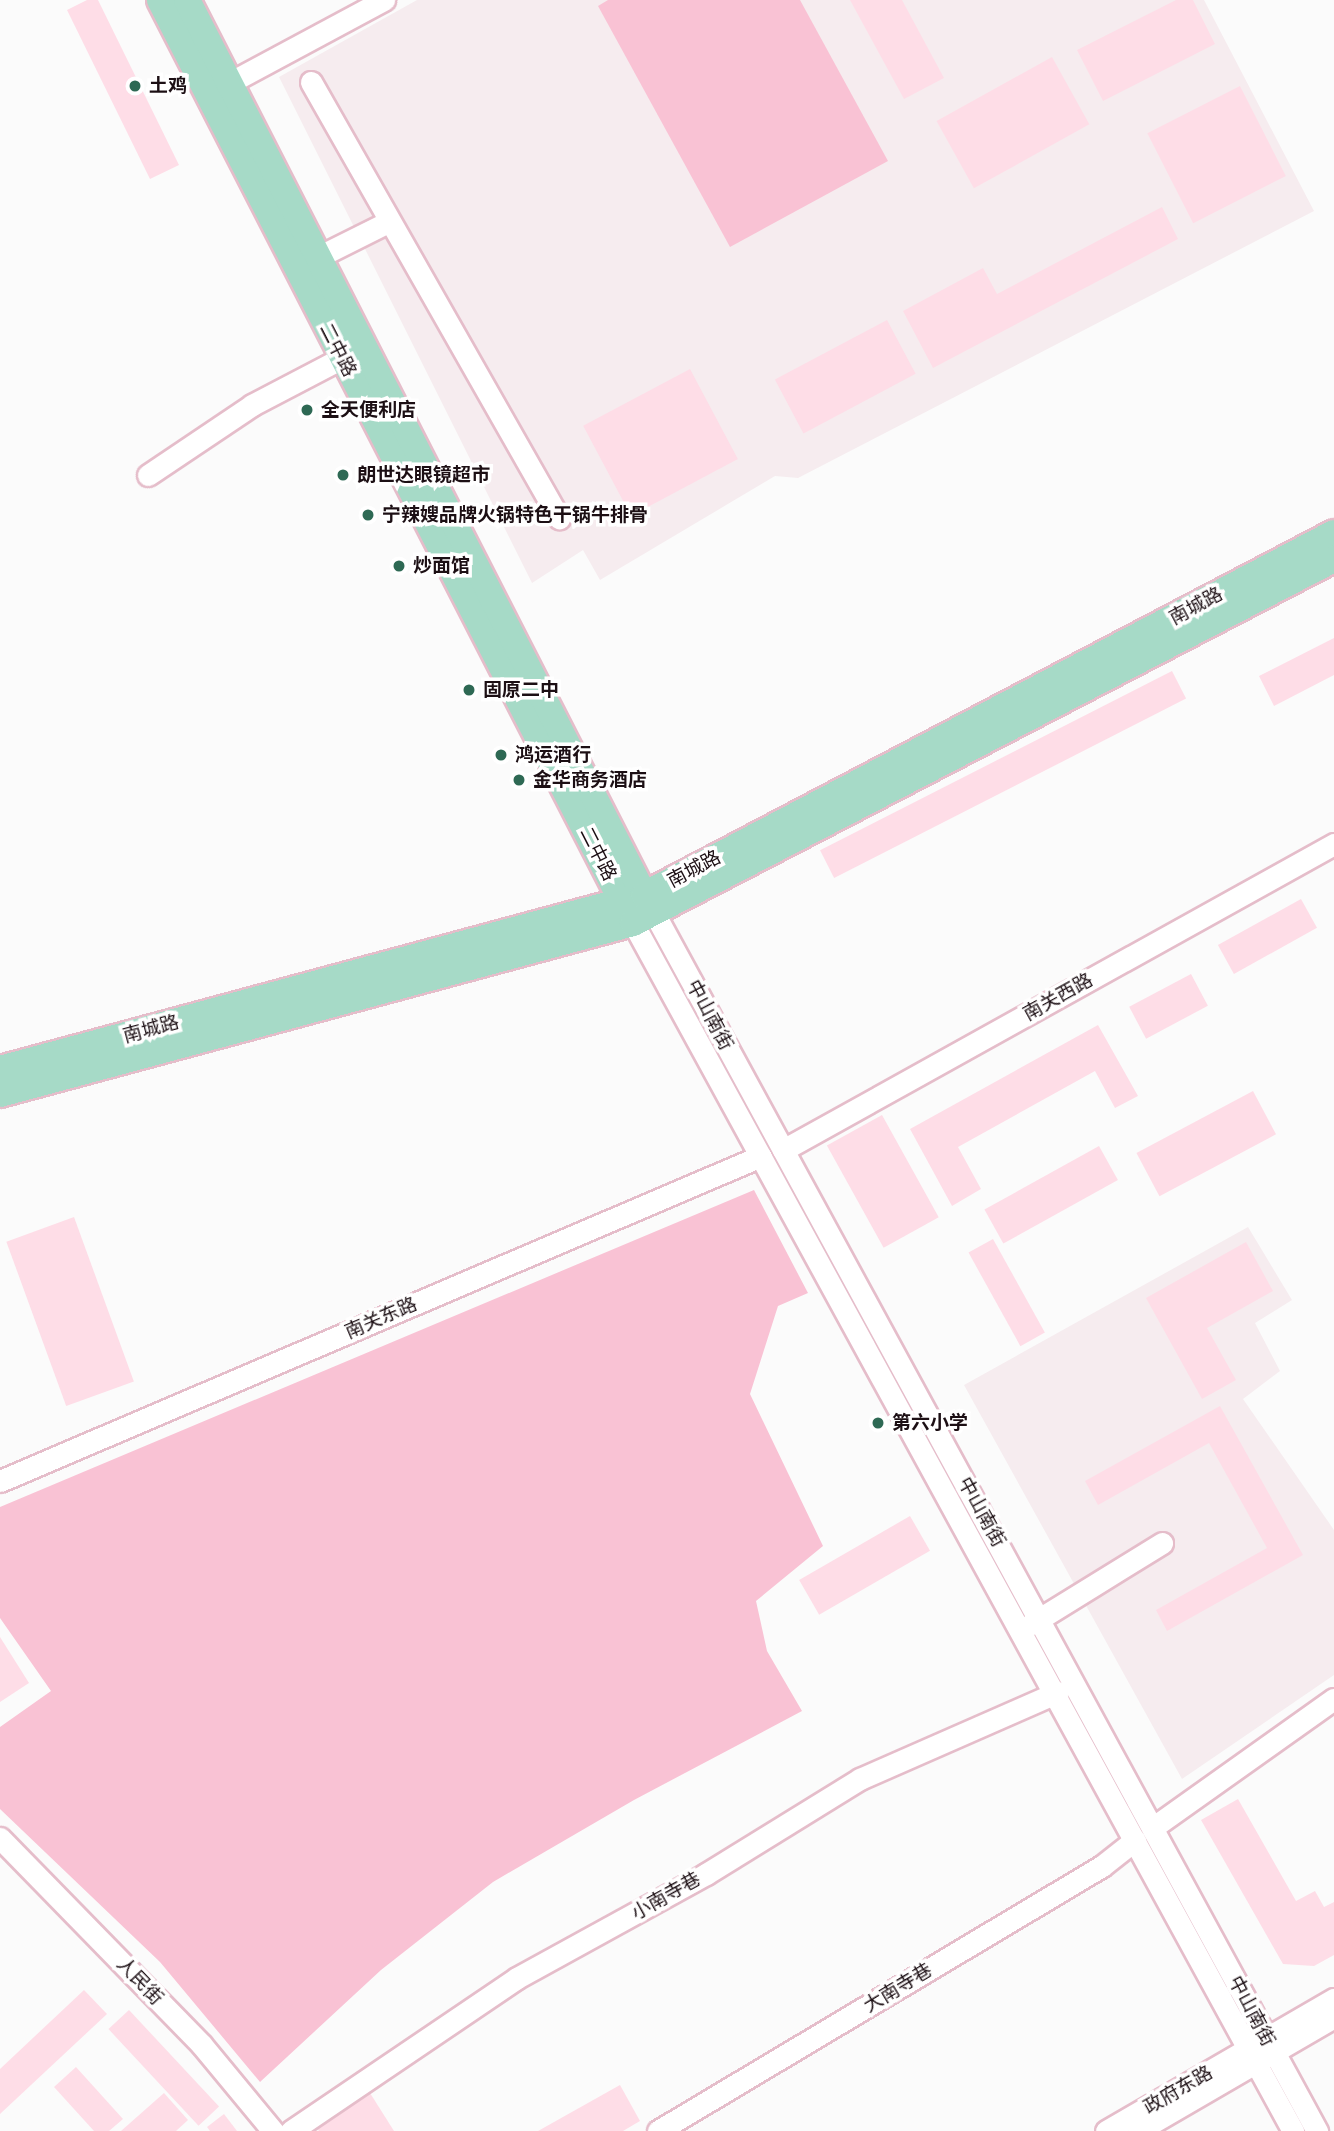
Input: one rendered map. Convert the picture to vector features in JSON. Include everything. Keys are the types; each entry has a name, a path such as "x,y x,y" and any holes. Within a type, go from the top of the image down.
{"main road":[{"name":"二中路","path":"160,0 307,262 639,909"},
{"name":"二中路","path":"187,0 229,83 307,262 342,358 639,909"},
{"name":"南城路","path":"0,1069 639,909 1334,533"},
{"name":"南城路","path":"0,1094 639,909 1334,559"}],"street":[{"path":"229,83 384,0"},
{"path":"310,82 387,223 559,518"},
{"path":"307,262 387,223"},
{"path":"148,475 252,405 342,358"},
{"name":"南关西路","path":"783,1150 1334,844"},
{"name":"中山南街","path":"639,909 783,1150 1032,1624 1058,1692 1135,1840 1262,2052 1317,2131"},
{"name":"中山南街","path":"639,909 761,1156 1032,1624 1155,1826 1262,2052 1293,2131"},
{"name":"南关东路","path":"0,1481 761,1156"},
{"path":"1032,1624 1162,1543"},
{"name":"小南寺巷","path":"291,2131 517,1978 706,1874 860,1779 1058,1692"},
{"path":"1155,1826 1334,1699"},
{"name":"人民街","path":"0,1838 201,2044 273,2131"},
{"name":"大南寺巷","path":"658,2131 1102,1866 1135,1840"},
{"path":"1262,2052 1334,1999"},
{"path":"1262,2052 1334,2017"},
{"name":"政府东路","path":"1106,2131 1262,2052"},
{"name":"政府东路","path":"1138,2131 1262,2052"}],"shaded area":[{"path":"417,0 1204,0 1314,211 798,478 775,476 600,580 583,550 532,583 279,77"},
{"path":"608,0 800,0 888,161 730,247 598,6"},
{"path":"754,1190 808,1293 778,1306 750,1394 823,1546 756,1601 767,1651 802,1711 634,1800 493,1882 381,1970 260,2082 160,1962 0,1809 0,1727 51,1691 0,1618 0,1507"},
{"path":"1248,1227 1292,1300 1255,1323 1280,1371 1243,1399 1334,1530 1334,1675 1182,1779 964,1385"}],"building":[{"path":"87,0 98,0 179,165 150,179 67,10"},
{"path":"850,0 902,0 944,78 904,99"},
{"path":"1176,0 1193,0 1215,44 1103,101 1077,50"},
{"path":"1052,57 1089,124 974,188 937,121"},
{"path":"1240,86 1286,176 1193,223 1147,133"},
{"path":"1162,207 1178,239 933,368 903,311 983,268 997,294"},
{"path":"887,320 916,374 804,433 775,380"},
{"path":"690,369 738,459 631,516 583,426"},
{"path":"1334,638 1334,675 1274,706 1259,676"},
{"path":"1172,671 1186,699 834,878 820,850"},
{"path":"1301,899 1317,928 1234,974 1218,945"},
{"path":"1191,974 1208,1006 1146,1039 1129,1007"},
{"path":"1098,1025 1138,1096 1115,1108 1095,1071 958,1147 981,1189 952,1206 910,1129"},
{"path":"1253,1091 1276,1134 1159,1196 1136,1153"},
{"path":"882,1115 939,1217 884,1248 827,1146"},
{"path":"1099,1146 1118,1180 1003,1244 984,1210"},
{"path":"74,1217 134,1381 66,1406 6,1242"},
{"path":"993,1239 1045,1333 1020,1346 969,1253"},
{"path":"1246,1242 1273,1291 1207,1328 1236,1380 1202,1399 1146,1298"},
{"path":"1220,1406 1303,1555 1167,1631 1156,1610 1267,1548 1209,1443 1098,1505 1085,1481"},
{"path":"910,1516 930,1551 819,1615 799,1580"},
{"path":"0,1637 29,1683 0,1702"},
{"path":"1238,1799 1296,1901 1315,1891 1324,1907 1334,1902 1334,1955 1314,1966 1283,1964 1201,1820"},
{"path":"84,1990 107,2014 0,2114 0,2069"},
{"path":"129,2010 219,2107 199,2126 109,2029"},
{"path":"76,2067 123,2119 109,2131 94,2131 54,2087"},
{"path":"620,2085 640,2121 623,2131 538,2131"},
{"path":"164,2093 188,2120 176,2131 121,2131"},
{"path":"370,2093 394,2131 319,2131 316,2127"},
{"path":"224,2114 237,2131 210,2131 207,2127"}],"place":[{"name":"土鸡","path":"135,86"},
{"name":"全天便利店","path":"307,410"},
{"name":"朗世达眼镜超市","path":"343,475"},
{"name":"宁辣嫂品牌火锅特色干锅牛排骨","path":"368,515"},
{"name":"炒面馆","path":"399,566"},
{"name":"固原二中","path":"469,690"},
{"name":"鸿运酒行","path":"501,755"},
{"name":"金华商务酒店","path":"519,780"},
{"name":"第六小学","path":"878,1423"}]}
